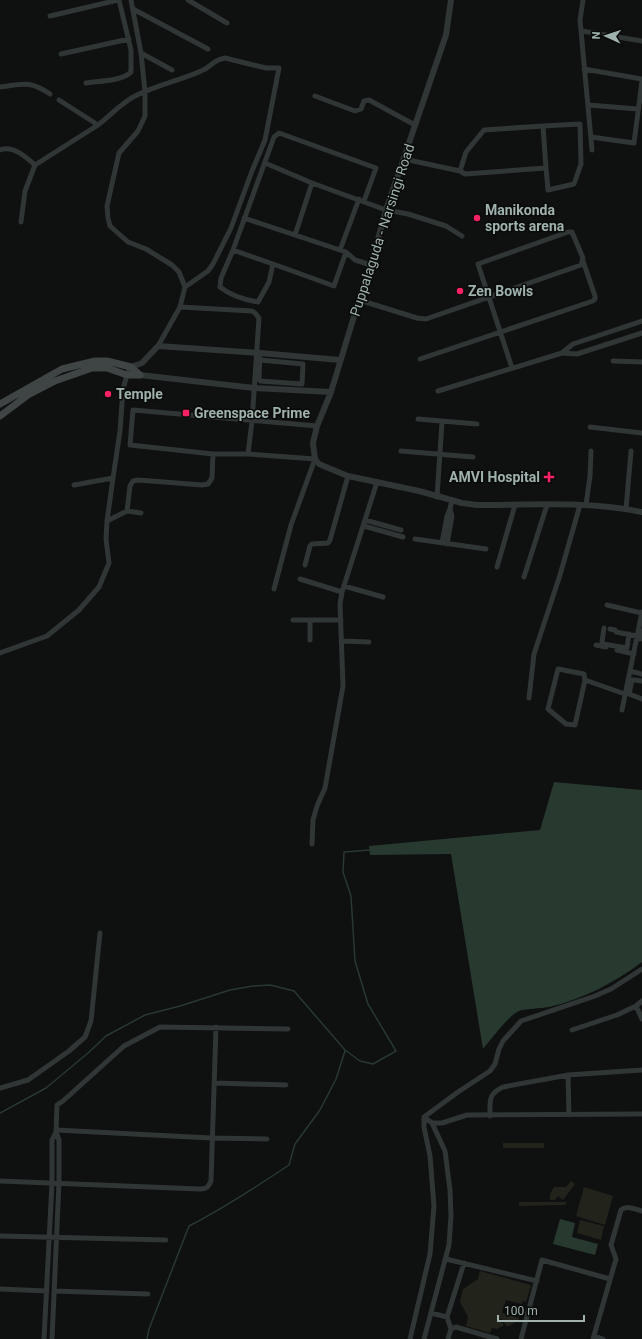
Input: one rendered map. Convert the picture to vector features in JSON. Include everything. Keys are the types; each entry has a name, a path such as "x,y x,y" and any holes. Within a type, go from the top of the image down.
{"main road":[{"path":"0,404 62,369 95,361 107,361 131,367 140,375"},
{"path":"0,416 28,395 55,381 78,372 92,368 108,368 127,375 140,375"}],"street":[{"path":"50,16 118,0 131,50 131,72 128,76 86,83"},
{"path":"0,653 47,636 79,610 99,587 109,563 106,539 107,521 120,431 123,389 127,375 131,367 142,363 158,346 180,307 185,286 179,272 172,265 146,249 128,242 110,226 108,218 107,206 119,153 138,131 145,116 145,92 141,54 131,0"},
{"path":"188,0 227,23"},
{"name":"Puppalaguda - Narsingi Road","path":"315,459 313,443 317,426 332,392 340,360 371,265 386,210 446,34 451,0"},
{"path":"583,0 580,20 592,150"},
{"path":"133,9 208,49"},
{"path":"582,31 642,41"},
{"path":"61,54 128,39"},
{"path":"141,54 172,70"},
{"path":"21,222 25,192 35,165 98,125 137,95 203,71 214,61 219,59 225,58 266,68 279,68 265,140 231,228 214,264 208,271 185,286"},
{"path":"584,69 642,80 634,143 591,137"},
{"path":"0,87 32,84 40,87 50,94"},
{"path":"315,96 355,111 359,111 364,101 369,100 415,125"},
{"path":"59,100 98,125"},
{"path":"588,105 638,109"},
{"path":"460,171 466,152 484,130 543,126 580,124 581,164 574,184 548,190 543,126"},
{"path":"273,264 268,282 258,302 223,290 220,287 221,278 233,250 274,137 279,133 376,168 340,250"},
{"path":"0,150 2,148 20,153 35,165"},
{"path":"404,159 460,171 465,174 546,168"},
{"path":"265,163 312,183 386,210 408,214 446,226 462,236"},
{"path":"295,235 312,183"},
{"path":"244,218 346,252 355,260 371,265"},
{"path":"420,359 500,333 595,299 574,234 572,232 568,232 478,264 500,333 512,368"},
{"path":"233,250 334,286 346,252"},
{"path":"359,300 417,318 426,319 581,264 583,261"},
{"path":"180,307 245,311 255,313 259,318 258,353 248,454"},
{"path":"562,353 573,344 642,321"},
{"path":"438,391 562,353 577,354 642,333"},
{"path":"158,346 340,360"},
{"path":"258,353 260,360 259,379 261,382 302,384 303,364 260,360"},
{"path":"613,361 642,362"},
{"path":"140,375 254,388 332,392"},
{"path":"317,426 133,410 130,445 213,454 248,454 315,459 319,464 348,476 437,497 477,504 583,505 642,512"},
{"path":"418,419 477,424"},
{"path":"437,497 442,422"},
{"path":"590,427 642,433"},
{"path":"401,451 473,457"},
{"path":"529,698 534,654 583,505 590,476 591,451"},
{"path":"626,509 631,451"},
{"path":"126,511 130,486 133,481 138,480 202,485 208,484 212,478 213,454"},
{"path":"274,589 291,525 315,459"},
{"path":"305,565 310,546 312,544 326,544 330,540 348,476"},
{"path":"74,485 113,478"},
{"path":"312,844 314,820 317,806 325,788 343,686 340,604 343,589 377,482"},
{"path":"445,543 452,516 450,509 452,500"},
{"path":"498,567 514,505"},
{"path":"524,577 547,505"},
{"path":"107,521 126,511 141,513"},
{"path":"366,520 401,530"},
{"path":"364,526 403,537"},
{"path":"414,539 486,549"},
{"path":"300,579 383,597"},
{"path":"607,605 642,613 639,639"},
{"path":"293,620 341,620"},
{"path":"310,620 310,640"},
{"path":"604,628 603,644 627,648 629,634"},
{"path":"610,629 615,630 616,632 629,634 639,639"},
{"path":"622,710 634,654 642,631"},
{"path":"342,641 369,642"},
{"path":"596,645 634,654"},
{"path":"560,669 584,674 585,680 575,725 566,724 548,709 557,670 560,669"},
{"path":"630,671 642,674 641,681 632,680 629,694 642,699"},
{"path":"585,680 625,694"},
{"path":"0,1088 28,1080 69,1051 84,1037 91,1021 100,932"},
{"path":"424,1117 490,1071 495,1064 498,1049 515,1026 521,1021 595,996 642,969"},
{"path":"572,1030 617,1015 636,1006 642,1001"},
{"path":"636,1006 642,1019"},
{"path":"0,1181 205,1189 209,1187 211,1181 211,1138 215,1083 216,1027"},
{"path":"52,1339 59,1184 59,1140 56,1131 57,1106 124,1046 160,1028 216,1027 288,1029"},
{"path":"490,1116 490,1099 494,1091 503,1087 568,1075 642,1070"},
{"path":"568,1075 569,1115"},
{"path":"215,1083 286,1085"},
{"path":"432,1123 442,1123 467,1115 642,1114"},
{"path":"424,1117 432,1123 445,1151 450,1190 451,1216 450,1245 424,1339"},
{"path":"410,1339 430,1254 434,1206 430,1156 424,1127 424,1117"},
{"path":"56,1131 267,1139"},
{"path":"44,1339 52,1183 52,1140 56,1131"},
{"path":"603,1339 593,1338 616,1259 611,1245 621,1210 624,1207 629,1207 642,1211"},
{"path":"0,1236 166,1240"},
{"path":"446,1259 537,1281"},
{"path":"521,1339 542,1260 610,1279"},
{"path":"448,1339 451,1330 447,1317 464,1263"},
{"path":"0,1289 47,1291"},
{"path":"54,1292 148,1294"},
{"path":"431,1313 447,1317"},
{"path":"451,1330 456,1327 497,1339"}],"shaded area":[{"path":"554,782 642,790 642,962 620,977 574,1000 549,1007 526,1009 515,1013 483,1049 451,854 370,855 369,846 540,830"},
{"path":"503,1143 544,1143 544,1148 503,1148"},
{"path":"571,1181 575,1184 563,1200 558,1196 555,1200 550,1200 550,1194 554,1187 566,1187"},
{"path":"584,1187 613,1196 605,1225 576,1216"},
{"path":"519,1202 567,1202 565,1205 519,1206"},
{"path":"560,1219 575,1223 572,1237 598,1244 595,1255 553,1244"},
{"path":"580,1220 604,1226 601,1240 577,1233"},
{"path":"480,1271 531,1285 526,1302 523,1301 522,1304 506,1300 502,1313 519,1318 518,1321 507,1327 501,1318 500,1319 504,1325 497,1329 492,1328 490,1333 466,1326 468,1317 460,1302 463,1289 478,1279"}],"waterway":[{"path":"0,1113 46,1088 106,1036 145,1015 180,1006 230,990 253,986 270,985 294,991 345,1050 360,1061 373,1064 396,1051 368,1004 355,961 351,896 343,872 344,852 370,850"},
{"path":"147,1339 149,1329 189,1226 227,1205 289,1165 295,1144 320,1110 336,1079 345,1051"}],"place":[{"name":"Manikonda sports arena","path":"477,218"},
{"name":"Zen Bowls","path":"460,291"},
{"name":"Temple","path":"108,394"},
{"name":"Greenspace Prime","path":"186,413"},
{"name":"AMVI Hospital","path":"549,477"}]}
